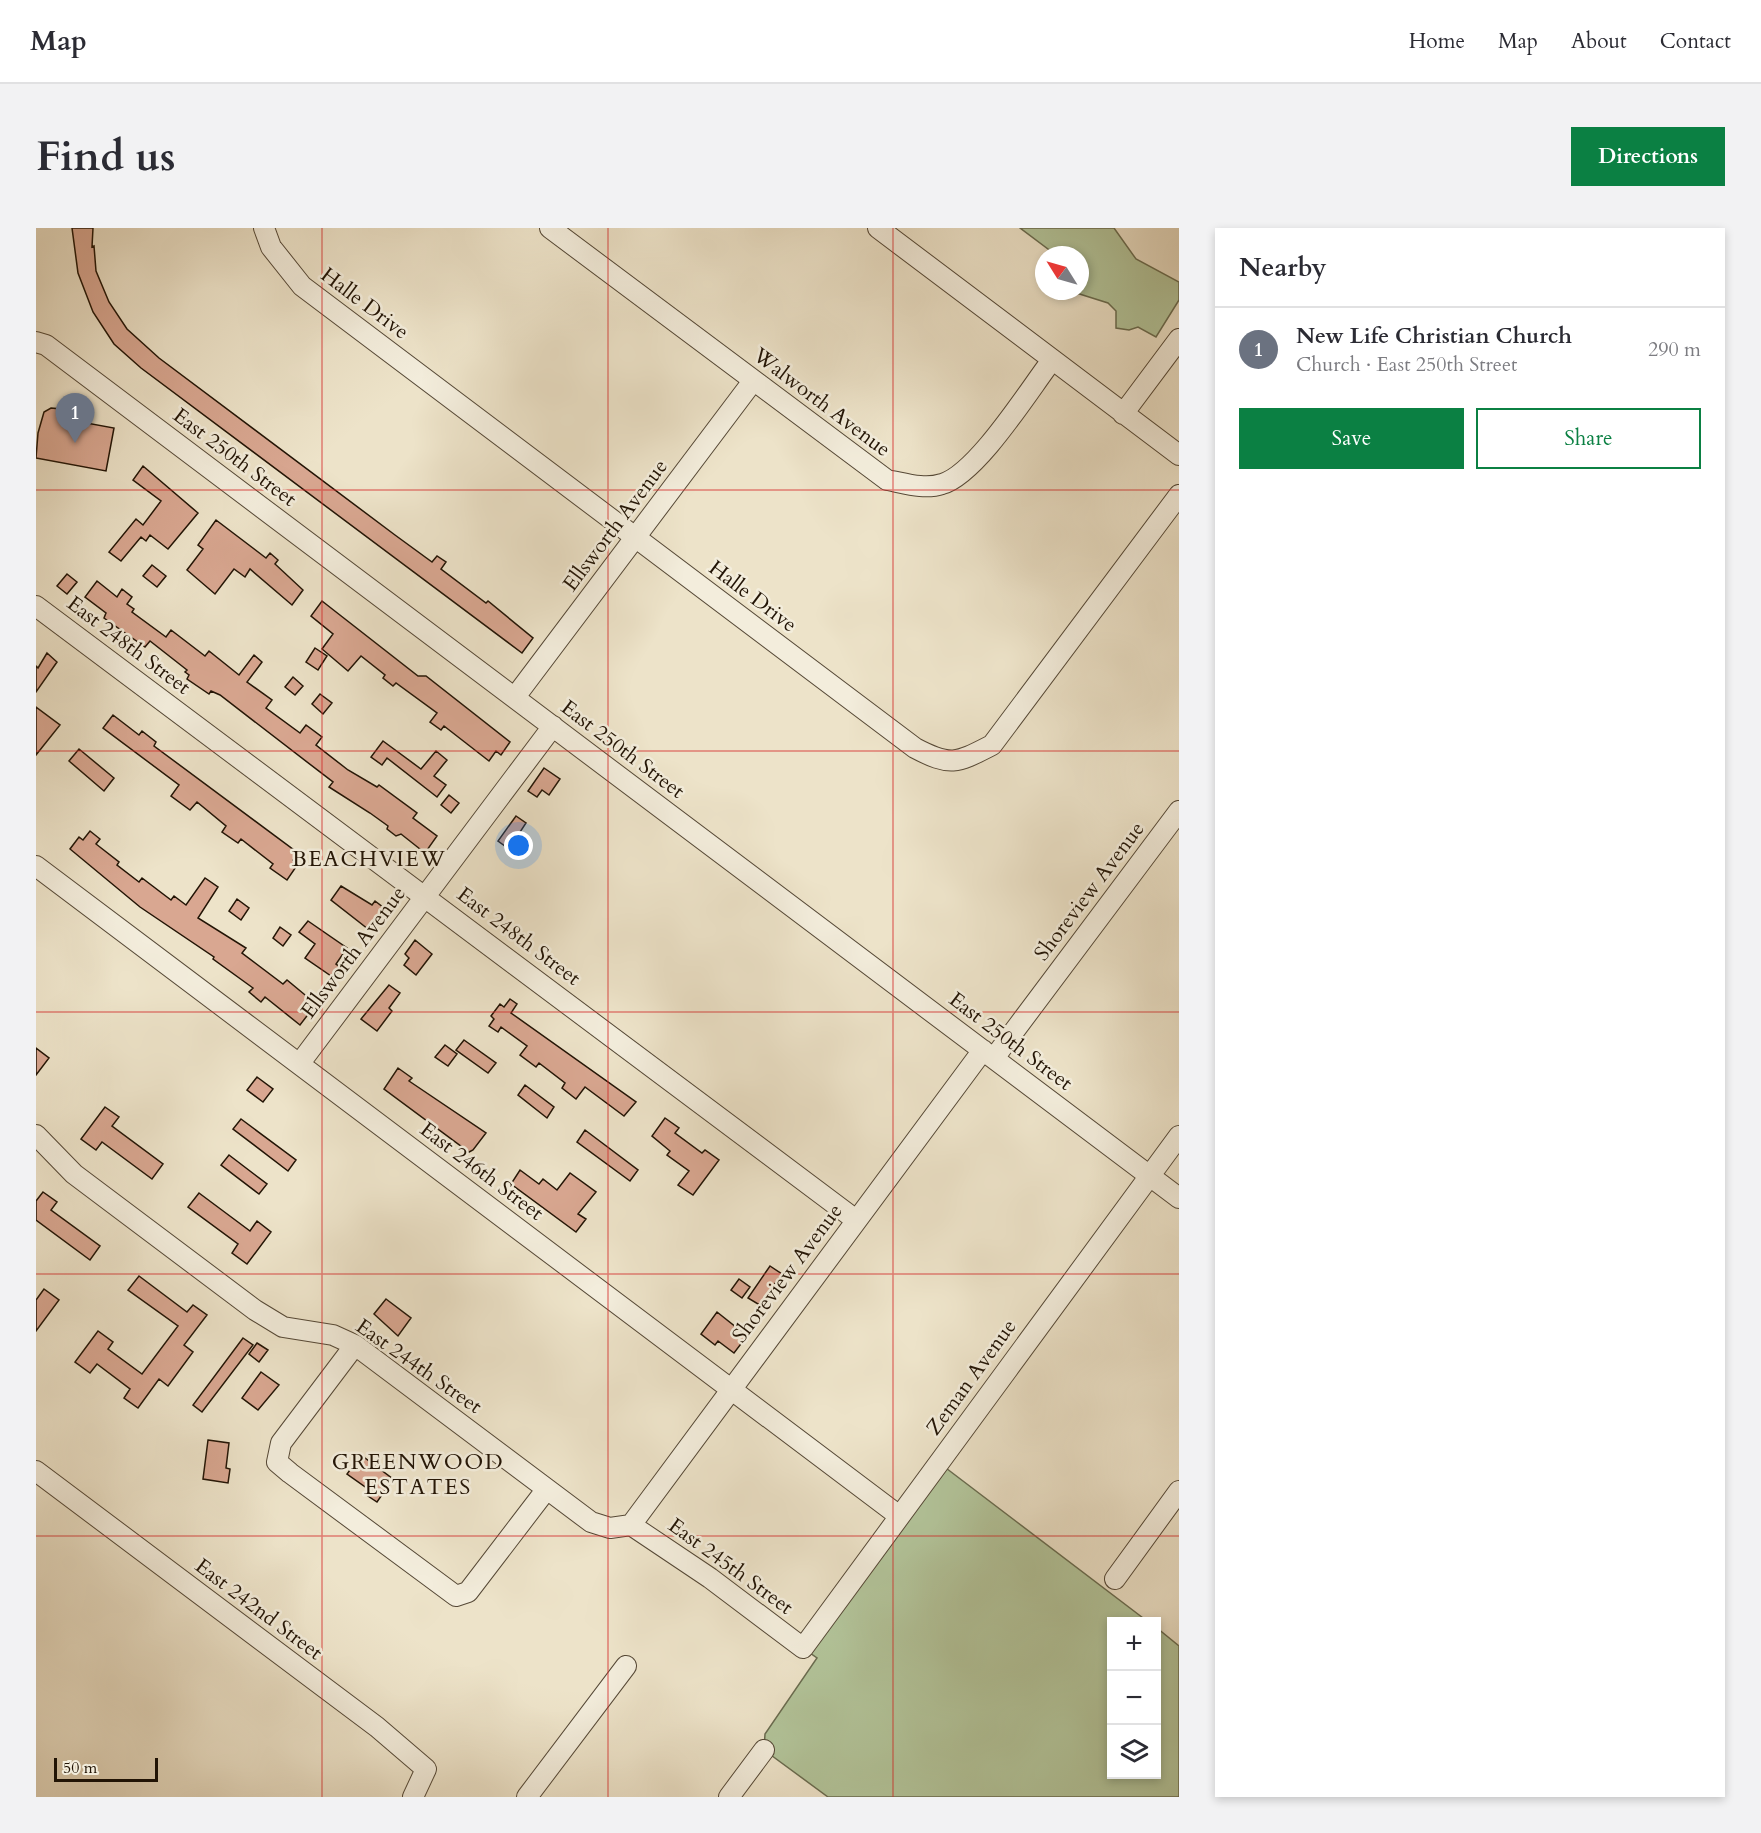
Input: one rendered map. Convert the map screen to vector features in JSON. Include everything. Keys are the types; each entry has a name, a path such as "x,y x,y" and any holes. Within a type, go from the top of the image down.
{"street":[{"name":"Halle Drive","path":"264,228 271,247 302,286 915,748 935,759 960,762 992,745 1179,495"},
{"name":"Walworth Avenue","path":"550,228 887,480 922,486 942,484 960,475 984,449 1052,360"},
{"path":"878,228 1179,455"},
{"path":"1123,414 1179,339"},
{"name":"East 250th Street","path":"36,342 55,352 1179,1198"},
{"name":"Ellsworth Avenue","path":"515,697 753,381"},
{"name":"East 248th Street","path":"36,606 856,1220"},
{"name":"Ellsworth Avenue","path":"300,1063 553,726"},
{"name":"Shoreview Avenue","path":"631,1525 856,1220 1179,811"},
{"name":"East 246th Street","path":"36,866 898,1515"},
{"name":"East 244th Street","path":"36,1135 74,1174 255,1310 283,1327 333,1335 355,1345 591,1522 610,1528 631,1525"},
{"name":"Zeman Avenue","path":"803,1648 898,1515 1179,1136"},
{"path":"355,1345 281,1443 277,1462 456,1596 468,1593 546,1490"},
{"name":"East 242nd Street","path":"36,1472 377,1727 426,1769 412,1797"},
{"path":"1115,1579 1179,1491"},
{"name":"East 245th Street","path":"631,1525 710,1578 803,1648"},
{"path":"527,1797 626,1666"},
{"path":"729,1797 764,1750"}],"green space":[{"path":"1020,228 1114,228 1136,259 1179,282 1179,300 1156,337 1138,327 1129,330 1116,328 1116,311 1108,303 1089,297 1089,246 1044,246"},
{"path":"938,1462 1142,1617 1107,1617 1107,1779 1161,1779 1161,1631 1179,1646 1179,1797 828,1797 764,1750 765,1734 817,1658 803,1648"}],"building":[{"path":"72,228 93,228 92,247 94,246 96,271 109,302 127,329 159,358 395,535 432,562 437,556 446,562 441,569 486,603 488,601 533,638 522,653 141,368 114,344 93,312 78,273"},
{"path":"51,408 61,409 59,418 114,428 106,471 36,458 38,433 44,412"},
{"path":"143,466 198,513 168,549 150,535 146,541 141,537 121,561 109,552 136,519 143,525 161,501 133,480"},
{"path":"216,520 266,558 270,553 278,560 275,564 303,590 292,605 250,569 245,577 234,569 215,594 187,570 203,549 198,545"},
{"path":"152,565 166,576 157,587 143,576"},
{"path":"67,574 77,582 67,594 57,586"},
{"path":"97,581 117,597 122,589 132,597 127,604 134,609 132,612 166,637 171,630 205,656 209,651 239,675 254,655 262,662 247,682 272,700 266,708 300,733 306,725 322,737 316,745 348,770 377,787 379,785 417,813 413,818 437,836 425,853 401,834 396,836 387,829 388,826 329,787 333,782 220,695 211,691 209,694 187,679 189,675 185,672 187,670 150,641 145,647 104,618 106,613 85,597"},
{"path":"322,601 418,676 426,676 510,742 501,755 496,751 489,761 444,726 441,730 430,722 437,713 396,683 393,686 383,678 385,675 361,656 348,671 322,649 333,634 311,616"},
{"path":"315,648 327,656 318,670 306,662"},
{"path":"47,653 57,662 36,692 36,666 38,668"},
{"path":"293,677 303,686 295,695 285,687"},
{"path":"320,694 332,703 323,714 312,704"},
{"path":"36,707 60,725 36,755"},
{"path":"113,715 139,735 142,731 156,742 154,746 298,853 293,860 298,864 287,880 270,868 273,864 241,839 238,843 222,832 226,826 197,802 190,810 171,796 179,785 103,728"},
{"path":"383,741 421,769 436,751 447,760 434,776 446,785 437,797 387,758 382,765 371,757"},
{"path":"79,749 114,778 104,791 69,761"},
{"path":"544,768 560,779 549,795 542,790 537,797 528,791"},
{"path":"449,795 459,803 451,813 441,805"},
{"path":"516,816 526,823 509,849 498,841"},
{"path":"90,831 100,839 96,844 119,862 117,865 139,882 142,878 171,900 174,896 186,905 205,878 218,887 198,918 246,948 242,953 283,984 287,980 316,1004 300,1025 265,997 261,1002 249,992 253,988 213,959 214,957 140,907 70,849 79,837 83,840"},
{"path":"341,886 372,905 375,901 384,908 368,929 331,900"},
{"path":"237,899 249,908 241,920 229,911"},
{"path":"308,921 347,948 336,964 341,968 334,978 305,958 315,944 299,932"},
{"path":"280,927 291,935 283,946 273,938"},
{"path":"415,940 432,954 416,975 404,965 409,958 405,954"},
{"path":"389,985 400,993 389,1008 392,1011 377,1031 361,1019"},
{"path":"510,999 517,1004 511,1013 636,1102 624,1116 585,1087 576,1099 562,1088 565,1083 539,1063 536,1067 520,1055 527,1046 501,1027 498,1032 489,1026 494,1019 491,1016 500,1004 504,1007"},
{"path":"464,1040 496,1063 488,1073 456,1050"},
{"path":"445,1045 457,1054 448,1066 435,1057"},
{"path":"36,1048 49,1058 36,1075"},
{"path":"398,1068 412,1078 409,1081 486,1133 473,1150 469,1152 384,1089"},
{"path":"257,1077 273,1089 263,1102 247,1090"},
{"path":"525,1085 554,1107 547,1118 518,1095"},
{"path":"105,1107 119,1117 112,1126 163,1164 152,1179 102,1142 96,1150 81,1139"},
{"path":"665,1118 679,1128 675,1133 702,1153 705,1150 719,1160 693,1195 678,1185 689,1171 667,1155 670,1151 652,1136"},
{"path":"241,1119 296,1160 288,1171 233,1129"},
{"path":"585,1130 638,1170 630,1181 577,1142"},
{"path":"229,1155 267,1184 259,1194 221,1165"},
{"path":"520,1170 539,1184 543,1179 557,1190 570,1173 596,1192 578,1214 586,1219 576,1232 511,1184"},
{"path":"43,1192 57,1202 51,1210 100,1246 90,1260 36,1220 36,1201"},
{"path":"199,1193 250,1231 257,1221 271,1232 247,1264 232,1253 238,1244 188,1207"},
{"path":"770,1266 782,1274 768,1293 771,1295 763,1307 748,1298"},
{"path":"139,1276 187,1312 193,1305 207,1315 184,1345 193,1352 168,1386 159,1379 138,1408 124,1398 130,1389 97,1364 90,1373 75,1362 98,1331 113,1342 108,1349 142,1374 178,1326 128,1290"},
{"path":"739,1279 750,1287 742,1298 731,1290"},
{"path":"44,1289 59,1300 36,1331 36,1300"},
{"path":"386,1299 411,1318 398,1336 374,1314"},
{"path":"717,1312 747,1336 734,1353 718,1341 715,1345 701,1334"},
{"path":"243,1338 253,1345 202,1412 193,1405"},
{"path":"257,1343 268,1350 259,1362 249,1354"},
{"path":"261,1372 279,1385 258,1410 242,1398"},
{"path":"208,1440 229,1443 226,1468 230,1469 228,1483 203,1479"},
{"path":"361,1455 393,1479 377,1502 365,1494 368,1489 347,1474"}],"place":[{"name":"New Life Christian Church","path":"75,443"}],"district":[{"name":"BEACHVIEW","path":"369,858"},
{"name":"GREENWOOD ESTATES","path":"418,1474"}]}
